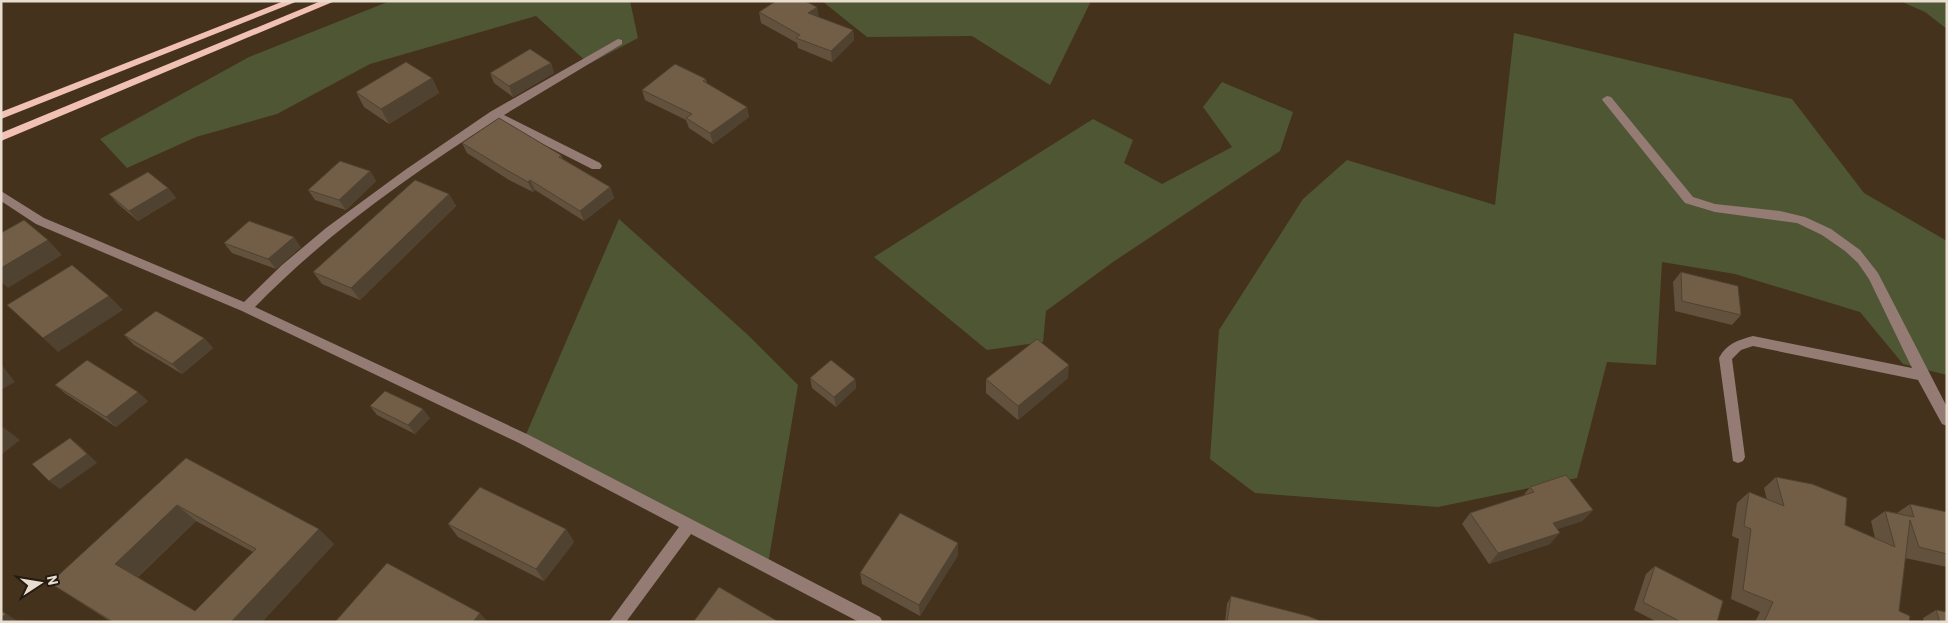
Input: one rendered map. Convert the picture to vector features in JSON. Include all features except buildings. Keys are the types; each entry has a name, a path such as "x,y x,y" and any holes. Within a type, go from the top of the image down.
{"main road":[{"path":"1,116 293,1"},
{"path":"1,137 330,1"}],"street":[{"path":"246,308 290,264 351,215 419,165 494,115 618,42"},
{"path":"1607,99 1689,200 1702,206 1725,211 1794,218 1836,238 1856,253 1870,270 1922,376 1947,420"},
{"path":"494,115 596,166"},
{"path":"1,195 40,221 246,308 524,439 768,564 875,622"},
{"path":"25,230 40,221"},
{"path":"1738,457 1725,358 1730,350 1738,344 1753,341 1922,376"},
{"path":"617,622 689,525"}],"green space":[{"path":"390,1 630,1 638,38 589,64 536,16 370,64 277,114 196,137 127,168 100,139 249,57"},
{"path":"822,1 1091,1 1050,85 972,36 867,37"},
{"path":"1900,1 1947,1 1947,29 1925,12"},
{"path":"1514,33 1792,99 1864,193 1947,241 1947,375 1903,364 1860,312 1735,274 1662,262 1656,365 1607,362 1577,478 1438,507 1255,493 1210,459 1219,330 1303,199 1347,160 1495,205"},
{"path":"1222,82 1293,112 1280,151 1113,262 1046,311 1043,342 987,350 874,257 1093,119 1133,140 1124,163 1162,184 1232,147 1203,107"},
{"path":"619,219 748,335 798,385 768,564 524,439"}]}
